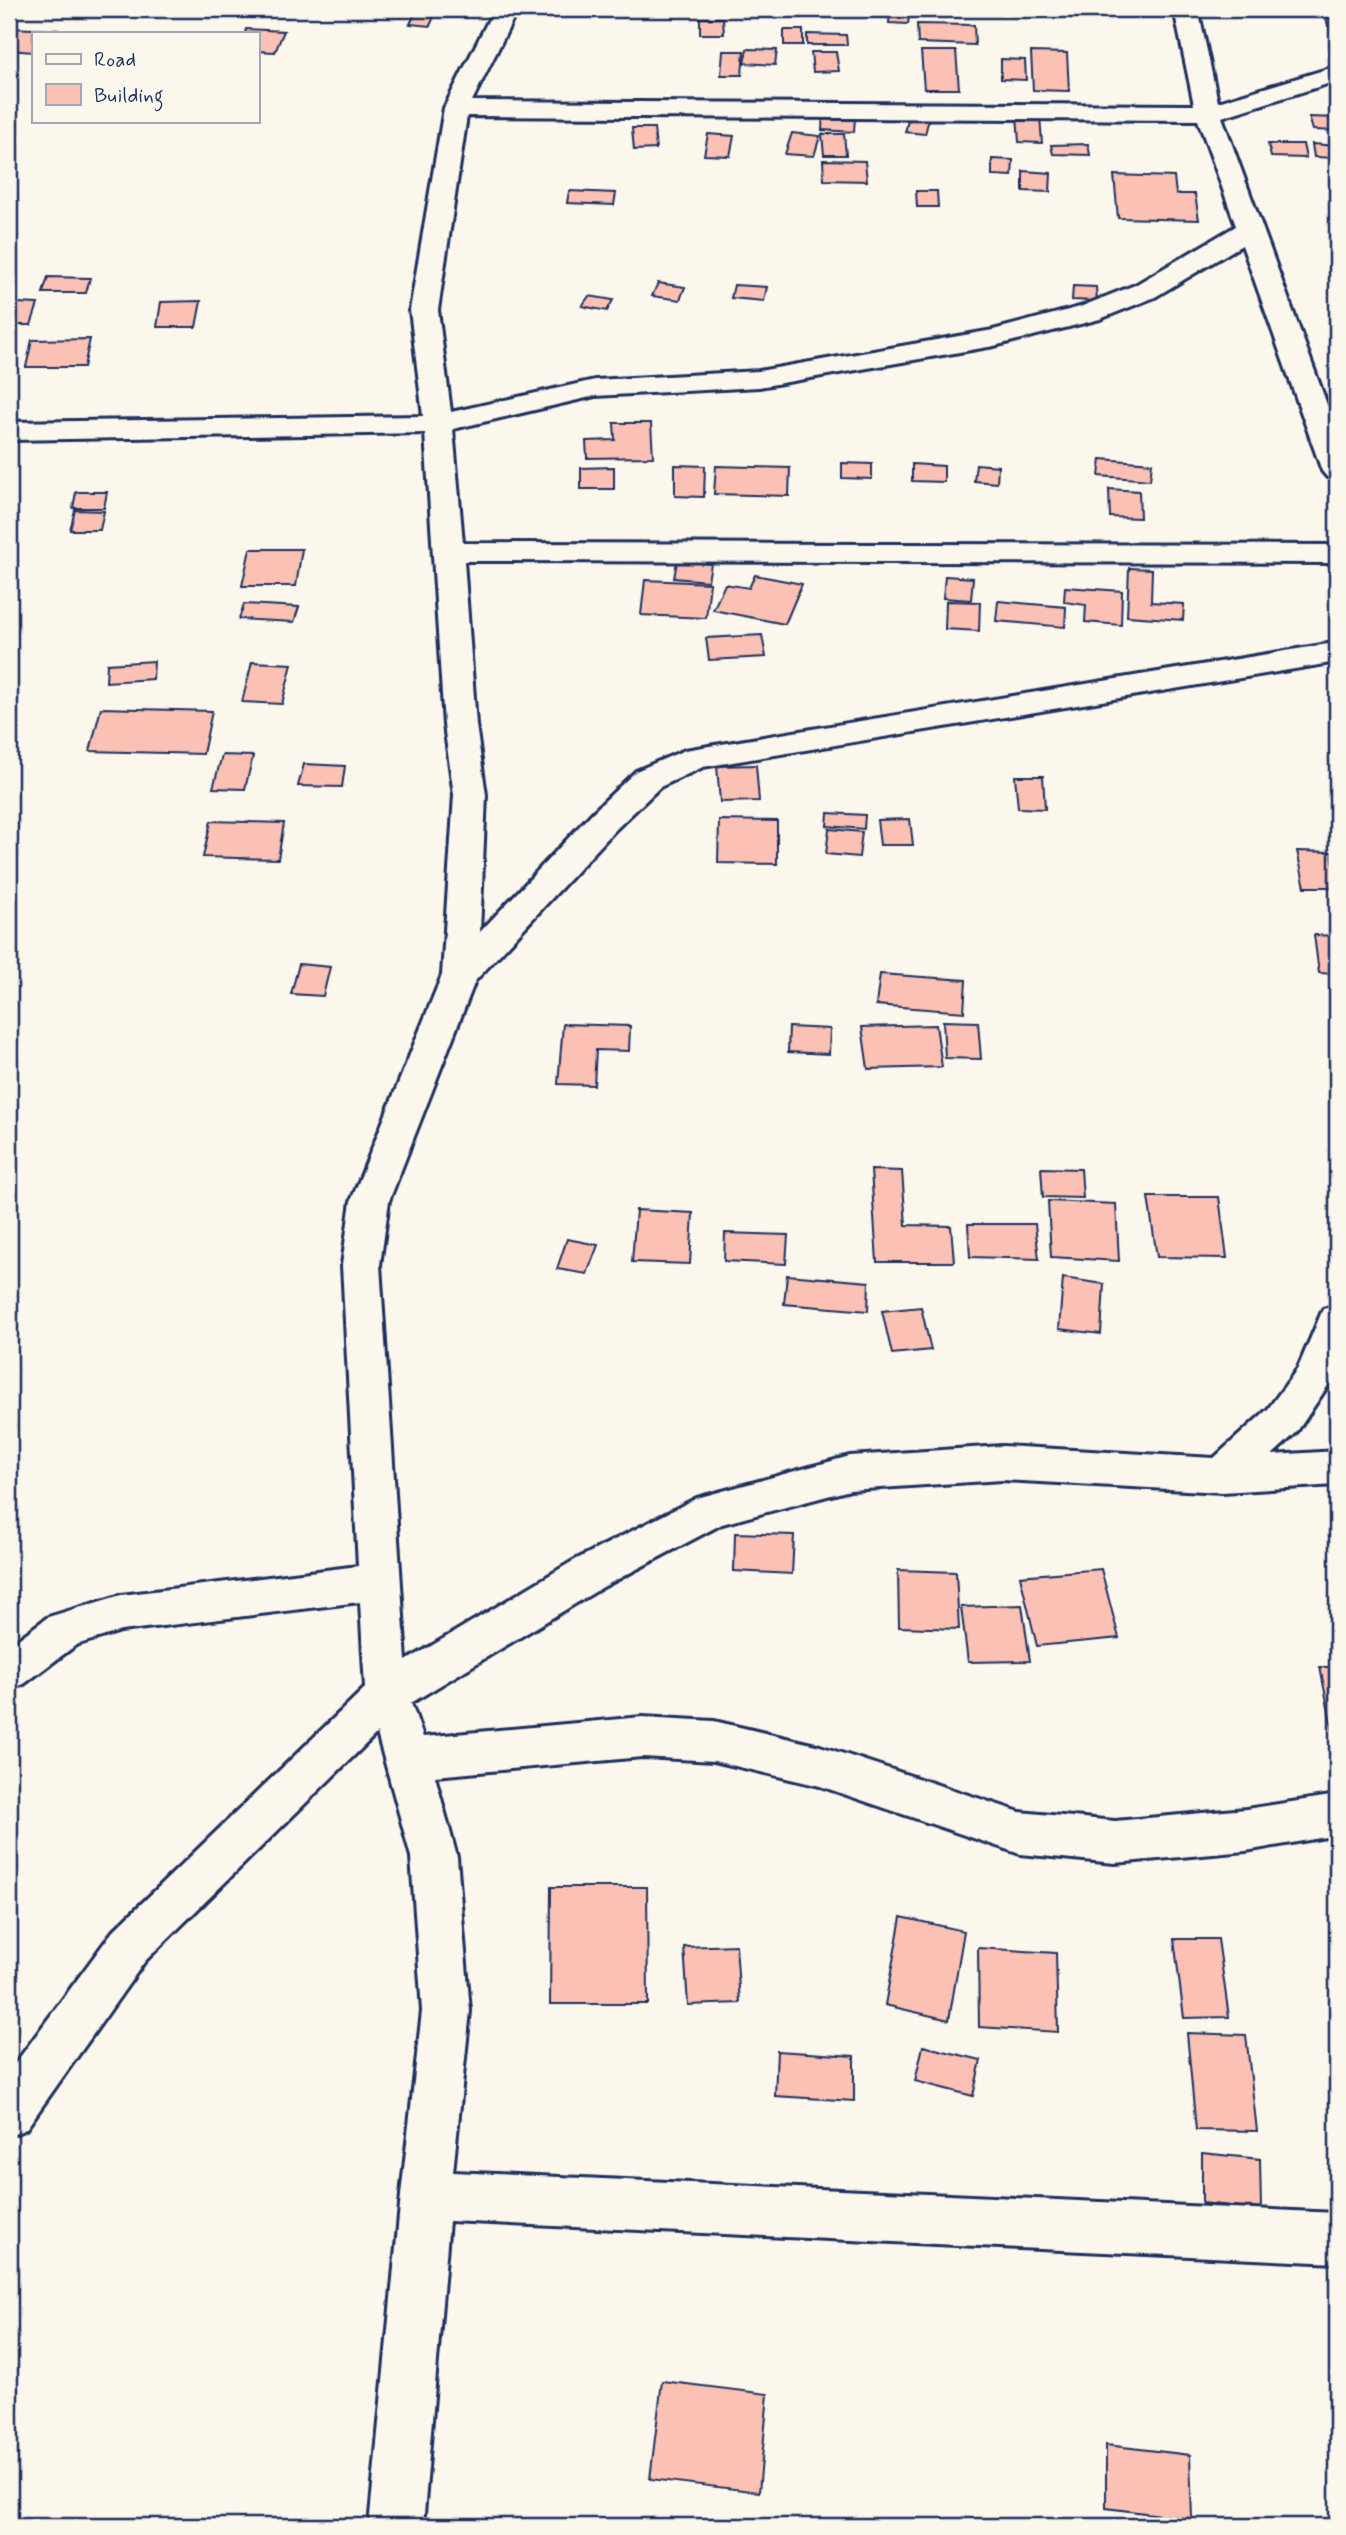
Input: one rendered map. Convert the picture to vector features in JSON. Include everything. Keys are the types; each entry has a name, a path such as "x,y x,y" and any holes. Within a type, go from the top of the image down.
{"street":[{"path":"396,2526 426,2195 446,2011 434,1857 408,1759 387,1695 361,1265 370,1201 460,975 470,795 460,725 449,552 424,310 456,108 506,9"},
{"path":"1186,9 1208,113 1337,471"},
{"path":"456,108 1208,113 1337,73"},
{"path":"9,431 437,424 595,388 759,379 993,338 1090,313 1145,291 1250,228"},
{"path":"1307,387 1337,387"},
{"path":"449,552 1337,554"},
{"path":"460,975 604,821 648,779 696,758 1336,647"},
{"path":"1222,1475 1282,1421 1315,1375 1337,1320"},
{"path":"9,2112 129,1946 240,1835 387,1695 588,1574 712,1510 850,1473 1002,1463 1222,1475 1337,1468"},
{"path":"9,1671 63,1630 121,1613 379,1582"},
{"path":"408,1759 522,1746 642,1737 714,1741 820,1766 1020,1833 1115,1842 1246,1830 1337,1815"},
{"path":"426,2195 1337,2238"}],"building":[{"path":"890,10 910,11 908,24 889,23"},
{"path":"416,12 435,14 430,26 410,24"},
{"path":"1325,13 1337,13 1337,26 1328,26"},
{"path":"700,18 723,18 724,34 700,34"},
{"path":"917,24 974,25 975,45 918,43"},
{"path":"9,28 58,30 32,32 32,52 9,50"},
{"path":"246,29 284,31 275,52 259,51 259,32 245,32"},
{"path":"784,30 803,30 803,45 784,45"},
{"path":"807,34 846,35 847,45 807,45"},
{"path":"747,49 777,50 775,65 744,63"},
{"path":"723,51 744,51 742,75 721,75"},
{"path":"921,51 956,51 959,89 924,89"},
{"path":"811,52 836,52 839,71 813,72"},
{"path":"1031,52 1067,53 1069,91 1033,90"},
{"path":"1001,59 1025,60 1026,80 1001,79"},
{"path":"910,113 930,115 925,134 905,132"},
{"path":"823,116 855,117 854,132 822,130"},
{"path":"1017,116 1040,116 1042,143 1019,142"},
{"path":"1309,117 1337,118 1337,131 1313,130"},
{"path":"632,128 654,128 656,149 634,150"},
{"path":"792,133 820,136 814,156 785,154"},
{"path":"708,134 734,136 730,156 704,155"},
{"path":"822,134 844,134 846,155 824,155"},
{"path":"1088,144 1090,155 1053,154 1051,145"},
{"path":"1268,144 1303,144 1306,158 1271,157"},
{"path":"1312,144 1337,146 1337,158 1314,157"},
{"path":"992,159 1013,160 1012,176 992,175"},
{"path":"823,160 865,161 867,181 824,180"},
{"path":"1023,171 1051,173 1050,192 1023,191"},
{"path":"1114,175 1174,177 1176,194 1195,194 1199,220 1118,218"},
{"path":"569,191 616,193 614,205 567,203"},
{"path":"916,191 937,191 938,207 917,207"},
{"path":"48,277 90,278 86,293 43,293"},
{"path":"658,283 685,287 680,300 652,296"},
{"path":"734,285 767,287 764,301 731,298"},
{"path":"1073,286 1096,287 1097,301 1072,300"},
{"path":"589,296 613,300 607,311 582,306"},
{"path":"201,301 196,327 157,327 161,302"},
{"path":"17,303 38,304 31,325 11,325"},
{"path":"90,339 84,367 26,367 32,340"},
{"path":"614,423 651,423 653,457 587,458 586,441 615,440"},
{"path":"1101,459 1152,463 1150,480 1099,476"},
{"path":"842,463 872,464 872,479 842,478"},
{"path":"912,464 944,466 944,482 912,481"},
{"path":"976,464 998,466 997,483 974,481"},
{"path":"675,465 705,466 704,497 675,496"},
{"path":"716,466 790,468 789,496 714,494"},
{"path":"614,467 614,489 581,489 581,468"},
{"path":"1109,489 1139,491 1140,518 1110,517"},
{"path":"76,492 107,492 104,508 73,508"},
{"path":"75,510 104,511 100,530 70,530"},
{"path":"250,549 302,549 296,586 242,586"},
{"path":"677,561 711,564 708,581 674,578"},
{"path":"1129,568 1152,569 1151,602 1184,604 1183,620 1127,616"},
{"path":"755,575 802,584 785,624 713,610 725,584 749,588"},
{"path":"945,576 973,578 971,600 943,598"},
{"path":"645,580 710,583 706,618 641,615"},
{"path":"1065,587 1122,591 1121,625 1085,622 1086,605 1064,602"},
{"path":"946,601 980,602 979,631 945,629"},
{"path":"998,601 1066,607 1065,627 996,621"},
{"path":"244,604 299,607 294,622 239,619"},
{"path":"762,635 766,657 709,660 706,638"},
{"path":"154,661 153,679 106,682 107,664"},
{"path":"252,662 292,664 282,704 242,702"},
{"path":"101,708 212,711 203,754 90,751"},
{"path":"222,755 253,756 245,789 213,788"},
{"path":"304,764 345,766 342,787 298,786"},
{"path":"756,765 759,801 720,802 717,766"},
{"path":"1015,776 1043,776 1045,809 1018,808"},
{"path":"828,813 865,815 864,829 827,826"},
{"path":"910,819 913,845 880,845 877,820"},
{"path":"719,820 777,821 777,864 718,863"},
{"path":"211,821 284,823 278,859 203,857"},
{"path":"829,829 862,832 859,857 826,854"},
{"path":"1297,851 1332,852 1337,887 1305,887"},
{"path":"1314,935 1337,936 1337,974 1319,973"},
{"path":"299,964 330,967 323,996 291,994"},
{"path":"880,974 966,980 964,1012 876,1005"},
{"path":"943,1021 978,1022 981,1059 945,1058"},
{"path":"563,1024 630,1026 629,1051 596,1050 594,1085 558,1084"},
{"path":"936,1025 942,1067 868,1069 862,1027"},
{"path":"789,1027 830,1029 829,1054 788,1052"},
{"path":"1041,1168 1081,1169 1083,1198 1043,1197"},
{"path":"871,1170 902,1171 906,1225 951,1226 954,1262 877,1262"},
{"path":"1148,1197 1219,1197 1227,1258 1157,1257"},
{"path":"1048,1201 1116,1204 1119,1261 1051,1257"},
{"path":"636,1210 693,1213 690,1264 632,1262"},
{"path":"968,1224 1035,1224 1039,1259 970,1257"},
{"path":"725,1233 788,1235 786,1264 724,1261"},
{"path":"567,1239 598,1245 587,1274 557,1269"},
{"path":"787,1275 869,1282 868,1311 784,1304"},
{"path":"1063,1278 1104,1284 1101,1334 1059,1329"},
{"path":"921,1307 931,1350 892,1354 882,1311"},
{"path":"735,1533 794,1535 792,1574 734,1571"},
{"path":"1101,1569 1119,1638 1037,1646 1020,1576"},
{"path":"898,1570 956,1572 959,1629 899,1627"},
{"path":"1022,1605 1030,1661 968,1662 961,1607"},
{"path":"1320,1667 1337,1667 1337,1753"},
{"path":"551,1887 647,1887 648,2004 550,2004"},
{"path":"901,1917 964,1931 949,2020 885,2005"},
{"path":"1174,1939 1218,1939 1229,2017 1184,2018"},
{"path":"736,1945 740,2003 688,2005 684,1947"},
{"path":"978,1948 1056,1953 1058,2032 979,2027"},
{"path":"1187,2033 1246,2035 1257,2131 1196,2130"},
{"path":"923,2046 981,2060 973,2096 915,2081"},
{"path":"777,2051 854,2056 854,2101 775,2096"},
{"path":"1202,2153 1260,2159 1261,2209 1202,2203"},
{"path":"662,2381 768,2394 759,2492 650,2479"},
{"path":"1106,2445 1190,2455 1192,2519 1106,2508"}]}
